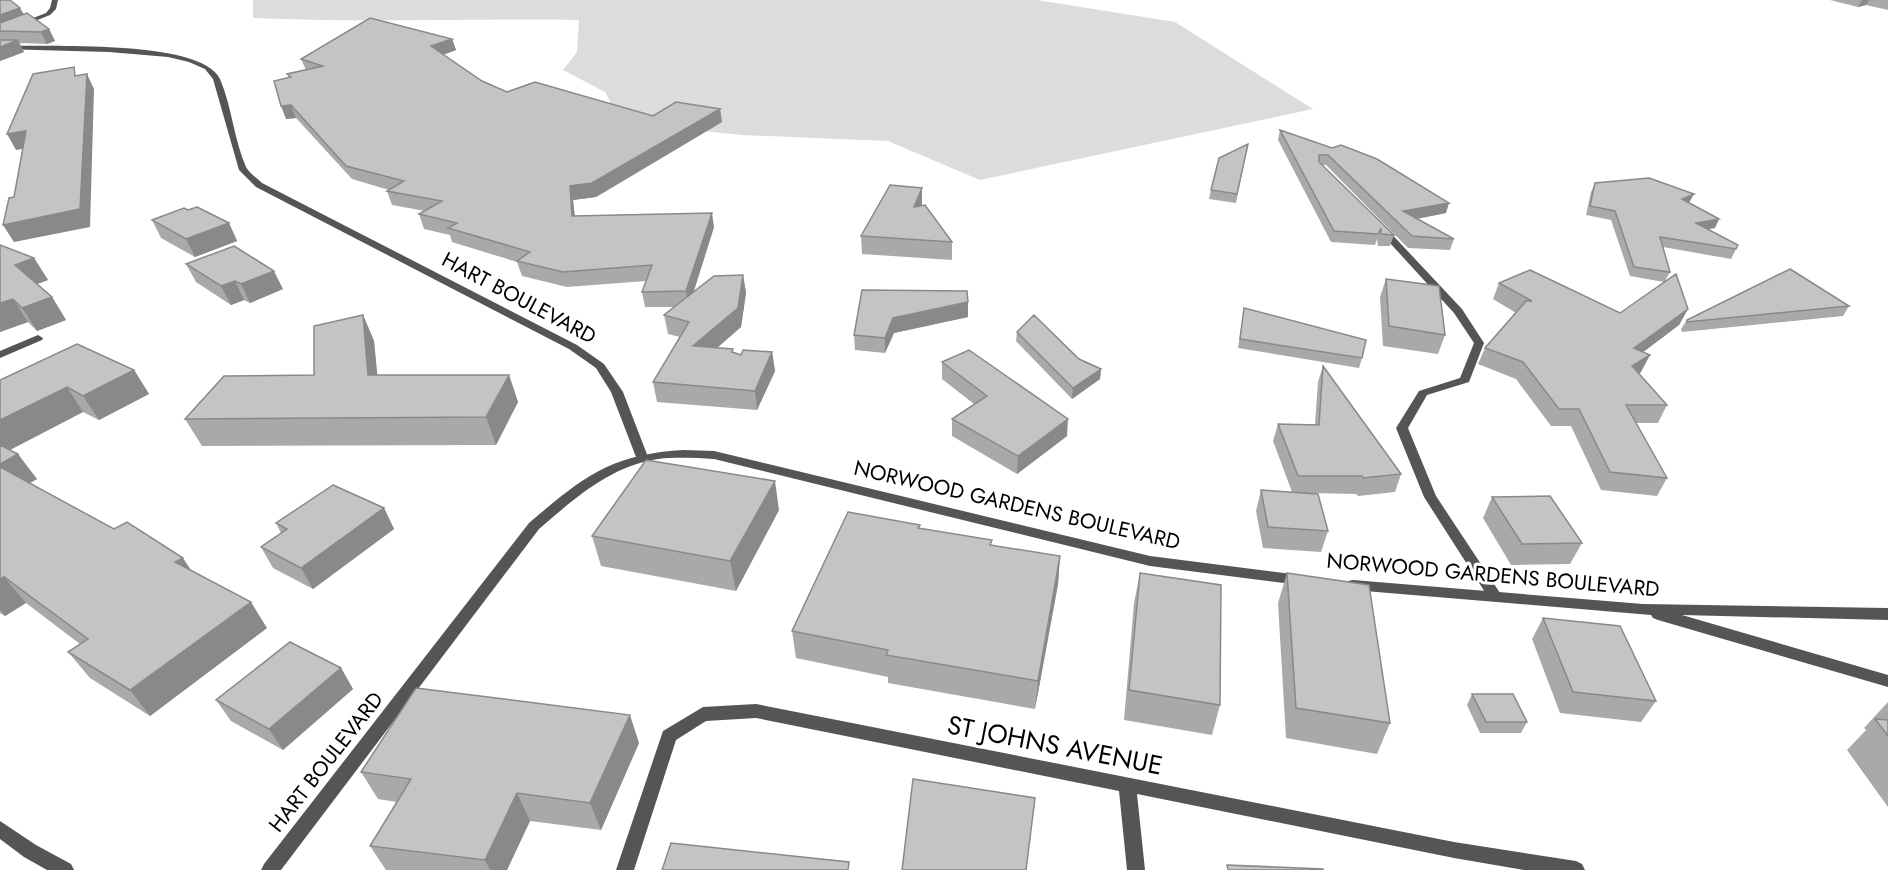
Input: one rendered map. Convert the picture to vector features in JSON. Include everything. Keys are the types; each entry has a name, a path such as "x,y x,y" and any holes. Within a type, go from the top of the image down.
{"street":[{"path":"0,33 48,14 53,9 55,0"},
{"name":"HART BOULEVARD","path":"0,47 146,52 182,58 207,68 216,79 243,170 259,185 582,353 600,366 617,392 642,457 606,470 583,485 534,526 270,870"},
{"path":"1373,221 1421,269 1458,311 1479,343 1465,380 1423,393 1402,428 1430,497 1495,596"},
{"path":"0,355 38,338"},
{"name":"NORWOOD GARDENS BOULEVARD","path":"642,457 679,453 714,456 1150,561 1318,582"},
{"name":"NORWOOD GARDENS BOULEVARD","path":"1341,584 1643,609 1888,614"},
{"path":"1643,609 1888,681"},
{"name":"ST JOHNS AVENUE","path":"626,870 669,736 703,714 756,711 1454,850 1576,870"},
{"path":"1127,785 1136,870"},
{"path":"0,829 30,851 65,870"}],"shaded area":[{"path":"253,0 1037,0 1175,22 1313,109 980,180 888,141 742,135 634,124 613,107 605,92 563,70 577,52 579,20 253,18"}],"building":[{"path":"0,0 10,0 20,8 0,15"},
{"path":"27,13 49,29 41,32 0,31 0,23"},
{"path":"370,18 452,39 431,46 482,81 507,92 535,82 653,116 676,102 720,109 592,183 570,186 572,216 712,213 686,291 642,292 652,265 563,272 517,261 530,252 448,228 457,223 419,214 442,201 387,191 404,181 346,166 291,105 281,106 274,81 291,77 287,74 323,66 301,59"},
{"path":"0,40 18,40 0,47"},
{"path":"74,67 75,76 87,74 80,209 3,225 9,198 14,197 26,131 7,134 33,74"},
{"path":"1280,130 1332,148 1341,145 1377,159 1449,203 1403,211 1454,239 1412,236 1328,155 1319,155 1319,162 1394,235 1381,234 1381,228 1378,234 1334,231"},
{"path":"1248,144 1237,194 1211,190 1219,158"},
{"path":"1649,178 1694,194 1682,199 1719,219 1696,223 1738,245 1736,249 1660,237 1670,272 1634,267 1615,211 1590,206 1595,183"},
{"path":"890,185 922,188 914,207 925,205 952,242 861,236"},
{"path":"197,207 229,223 186,239 152,220 184,208 188,210"},
{"path":"0,245 34,258 15,265 52,297 22,308 13,299 0,303"},
{"path":"234,246 274,271 241,284 235,281 221,286 186,264"},
{"path":"1790,269 1849,306 1687,322 1687,320"},
{"path":"1530,270 1620,313 1676,274 1688,309 1634,348 1650,355 1632,366 1667,405 1626,405 1667,478 1610,472 1579,409 1559,409 1523,362 1485,348 1526,301 1532,301 1499,283"},
{"path":"743,275 738,308 693,346 733,349 732,352 741,355 743,350 772,352 755,391 653,382 689,322 664,315 714,276"},
{"path":"1386,279 1439,286 1445,335 1389,326"},
{"path":"862,290 967,291 968,302 893,318 885,338 854,335"},
{"path":"1244,308 1366,340 1362,358 1240,339"},
{"path":"363,315 368,375 509,375 486,417 185,419 224,376 314,375 314,326"},
{"path":"1034,315 1079,359 1101,369 1073,388 1017,332"},
{"path":"77,344 134,370 83,396 67,387 0,420 0,380"},
{"path":"969,350 1068,419 1018,456 952,419 987,396 942,362"},
{"path":"1323,366 1401,474 1363,478 1362,476 1298,476 1278,424 1319,425"},
{"path":"0,445 18,454 0,464"},
{"path":"646,460 775,481 730,561 592,536"},
{"path":"0,467 114,529 127,522 183,558 175,562 251,602 130,690 68,652 88,639 4,577 0,579"},
{"path":"333,485 384,508 301,568 261,547 287,529 276,523"},
{"path":"1261,490 1318,494 1328,531 1268,527"},
{"path":"1550,496 1582,543 1522,544 1492,497"},
{"path":"848,512 920,525 918,528 992,540 990,545 1060,556 1038,681 886,655 888,650 792,631"},
{"path":"1140,573 1221,585 1220,705 1129,690"},
{"path":"1287,573 1369,585 1390,723 1296,708"},
{"path":"1543,618 1620,626 1656,701 1573,692"},
{"path":"290,642 341,668 269,729 216,700"},
{"path":"416,688 630,715 590,803 517,793 485,860 370,846 411,779 361,772"},
{"path":"1472,694 1513,694 1527,722 1486,722"},
{"path":"1875,719 1888,720 1888,736"},
{"path":"913,779 1035,798 1026,870 902,870"},
{"path":"671,843 849,862 848,870 662,870"},
{"path":"1227,865 1323,869 1323,870 1228,870"}]}
